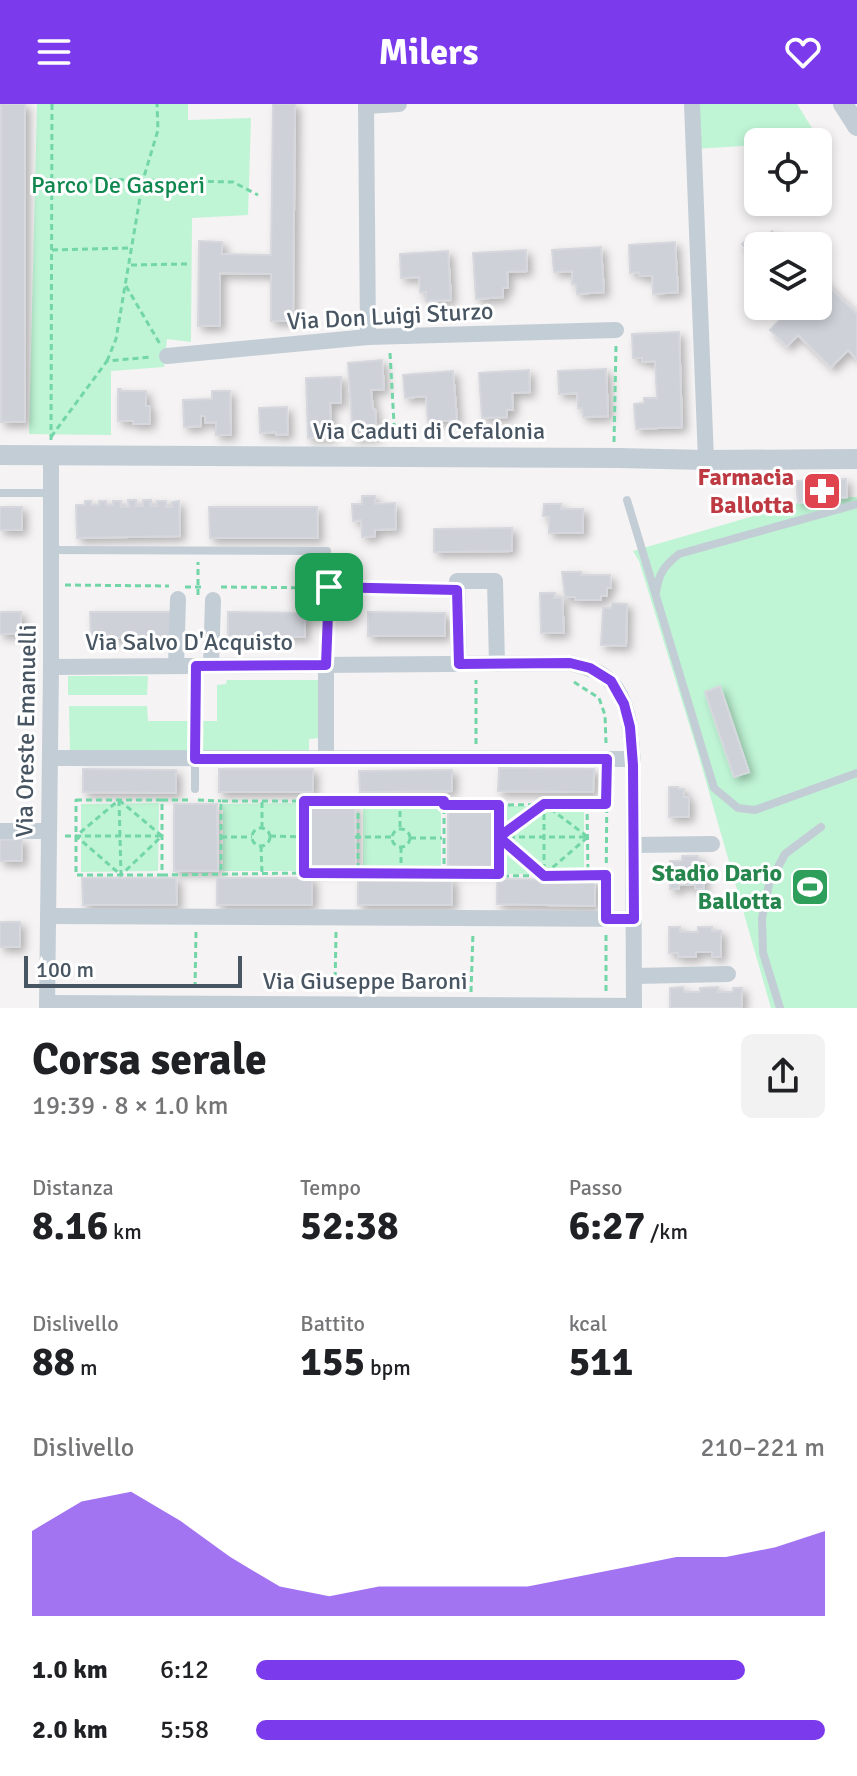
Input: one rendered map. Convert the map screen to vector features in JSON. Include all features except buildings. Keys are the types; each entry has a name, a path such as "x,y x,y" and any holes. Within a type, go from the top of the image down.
{"street":[{"path":"368,337 366,105 399,104"},
{"path":"692,104 706,460"},
{"path":"843,104 857,126"},
{"name":"Via Don Luigi Sturzo","path":"167,356 368,337 616,330"},
{"name":"Via Caduti di Cefalonia","path":"0,455 51,446 706,460 857,459"},
{"name":"Via Oreste Emanuelli","path":"47,1006 51,446"},
{"path":"459,664 457,581 495,581 497,664"},
{"path":"176,666 178,599"},
{"path":"204,666 213,600"},
{"name":"Via Salvo D'Acquisto","path":"51,667 570,663 590,668 611,681 624,704 633,759"},
{"path":"326,665 326,759"},
{"path":"50,758 633,759 634,1007"},
{"path":"0,831 49,834"},
{"path":"634,845 712,844"},
{"path":"48,916 634,919"},
{"path":"635,976 728,974"},
{"name":"Via Giuseppe Baroni","path":"47,1006 634,1007"}],"lane":[{"path":"0,493 51,493"},
{"path":"627,500 714,788 738,808 755,810 857,773"},
{"path":"655,596 664,566 679,554 857,504"},
{"path":"51,550 327,551"},
{"path":"195,759 195,789"},
{"path":"780,1008 763,953 762,918 769,884 785,854 821,827"}],"path":[{"path":"51,446 52,104"},
{"path":"51,446 107,361 116,339 143,180 158,130 157,104"},
{"path":"51,185 85,187 94,179 233,182 258,195"},
{"path":"51,250 132,248"},
{"path":"130,265 188,264"},
{"path":"107,361 167,356 126,286"},
{"path":"614,444 616,330"},
{"path":"389,337 395,446"},
{"path":"51,585 457,590"},
{"path":"326,665 329,587"},
{"path":"470,759 476,751 476,664"},
{"path":"195,759 204,666"},
{"path":"574,682 599,698 605,715 606,1006"},
{"path":"162,875 162,800 76,800 76,875 162,875 304,873 606,875"},
{"path":"76,836 119,800"},
{"path":"119,800 162,836"},
{"path":"119,800 121,875"},
{"path":"221,873 221,801 444,801 444,874"},
{"path":"262,801 262,828"},
{"path":"304,801 304,873"},
{"path":"400,801 400,828"},
{"path":"358,802 358,874"},
{"path":"499,837 544,804"},
{"path":"544,804 544,876"},
{"path":"544,804 588,837"},
{"path":"587,804 588,875"},
{"path":"444,805 606,804"},
{"path":"499,805 499,874"},
{"path":"262,828 270,836 268,843 261,846 252,837 256,829 262,828"},
{"path":"400,828 406,830 410,838 408,844 401,847 394,844 391,837 400,828"},
{"path":"49,834 162,836"},
{"path":"76,836 121,875"},
{"path":"121,875 162,836"},
{"path":"270,836 311,837"},
{"path":"221,837 252,837"},
{"path":"357,837 391,837"},
{"path":"499,837 588,837"},
{"path":"499,837 544,876"},
{"path":"544,876 588,837"},
{"path":"410,838 444,838"},
{"path":"261,846 262,873"},
{"path":"401,847 401,874"},
{"path":"196,917 202,1005"},
{"path":"335,1005 336,918"},
{"path":"473,918 482,1006"}],"green space":[{"name":"Parco De Gasperi","path":"37,104 188,104 188,120 251,118 248,215 192,218 191,342 167,339 164,367 111,371 111,435 29,434"},
{"path":"692,104 797,104 812,128 744,128 744,146 694,149"},
{"path":"857,497 857,1008 771,1008 697,750 639,561 633,551 798,503"},
{"path":"68,676 148,676 147,695 68,695"},
{"path":"227,680 319,680 319,738 309,739 309,751 201,752 201,721 217,721 217,685 226,684"},
{"path":"69,706 147,706 148,721 189,721 189,753 70,752"},
{"path":"159,803 158,871 81,872 81,804"},
{"path":"302,803 301,871 223,871 223,804"},
{"path":"441,803 441,871 363,871 363,804"},
{"path":"506,806 584,806 584,873 506,874"}],"place":[{"name":"Farmacia Ballotta","path":"822,491"},
{"name":"Stadio Dario Ballotta","path":"810,887"}],"route":[{"path":"329,587 326,665 196,666 195,759 607,759 606,804 544,804 499,837 499,874 304,873 304,801 444,801 444,805 499,805 499,837 544,876 606,875 606,919 634,919 630,727 624,704 611,681 590,668 570,663 459,664 457,590 329,587"}]}
